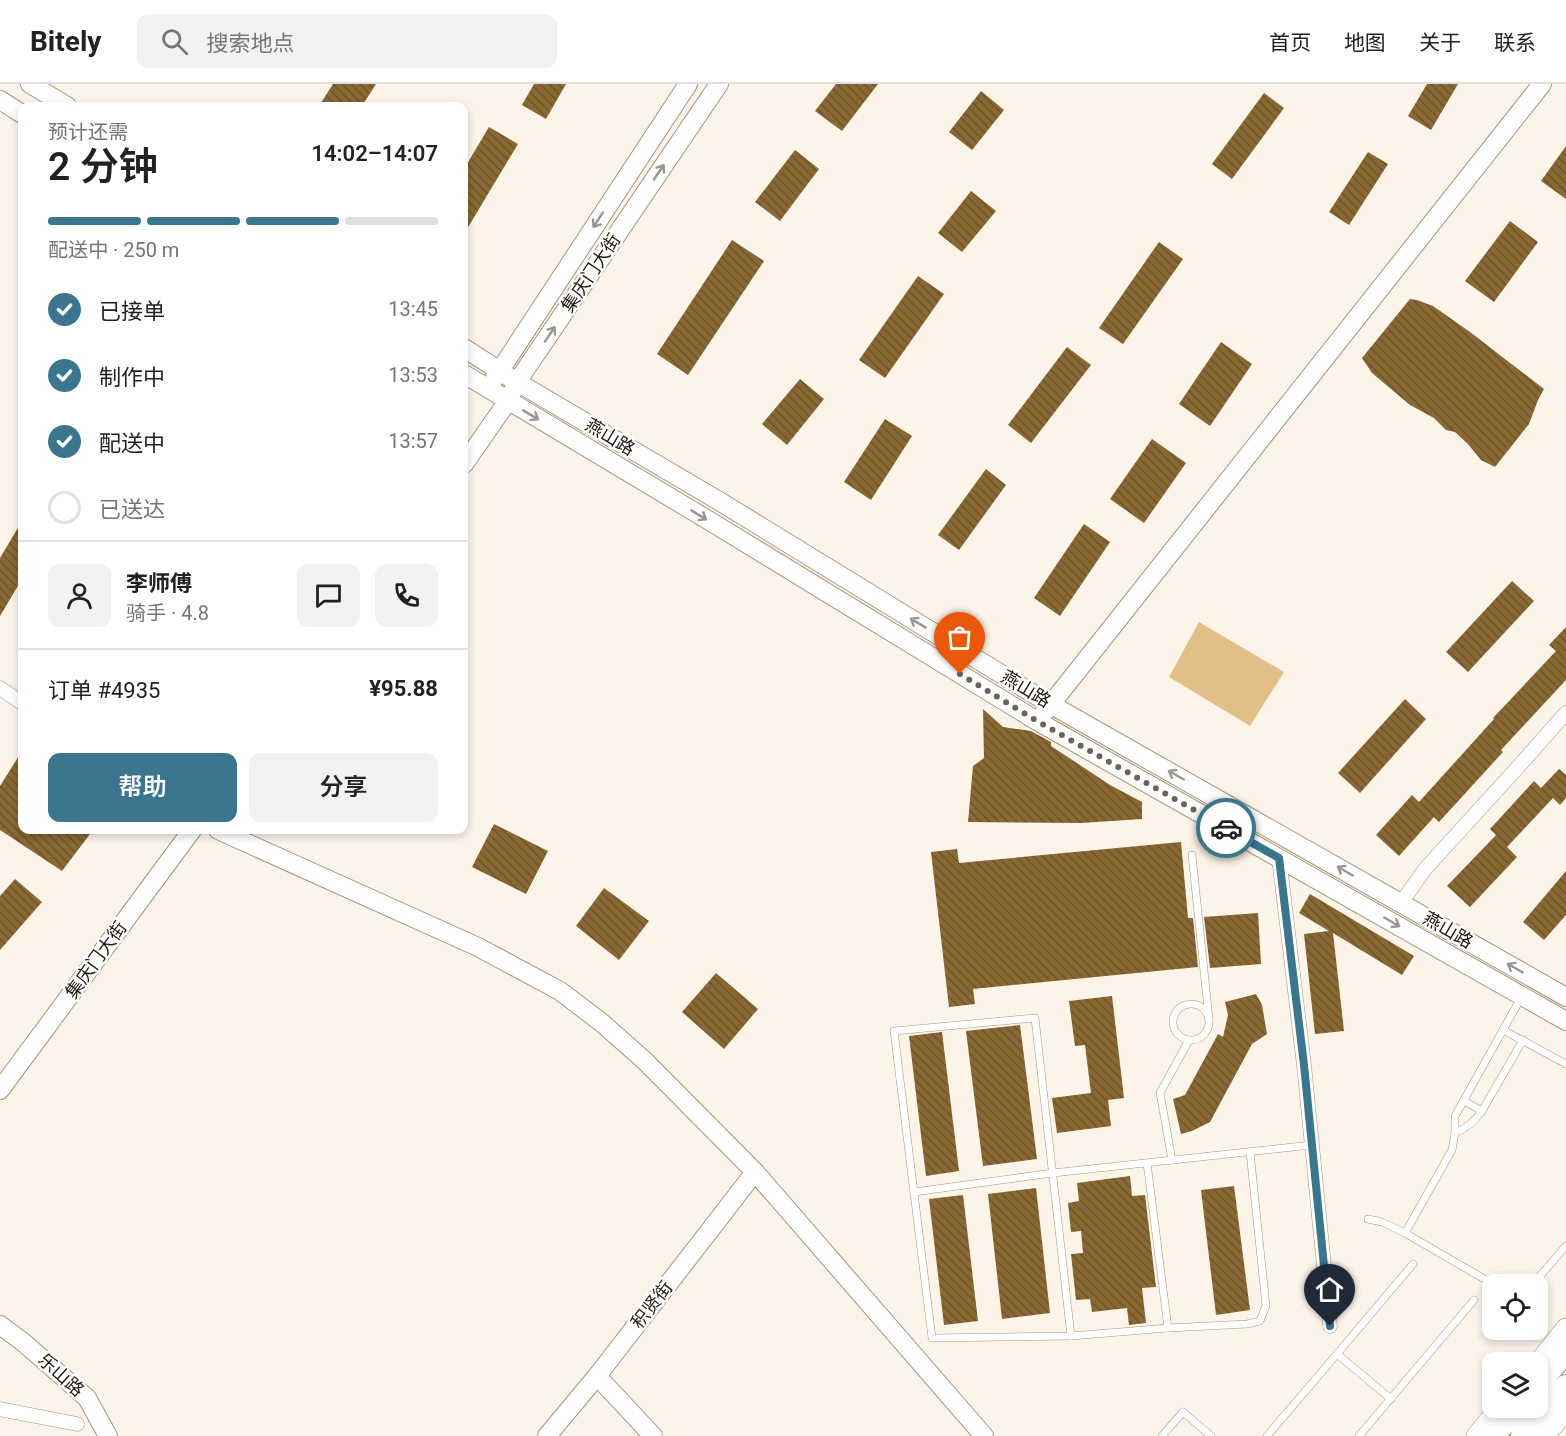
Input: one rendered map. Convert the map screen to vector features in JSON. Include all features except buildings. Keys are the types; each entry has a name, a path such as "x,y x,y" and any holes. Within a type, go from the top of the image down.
{"highway":[{"path":"1548,1371 1566,1350"},
{"path":"1523,1436 1566,1386"},
{"path":"1492,1436 1508,1418"}],"main road":[{"path":"1548,1352 1566,1329"},
{"path":"1543,1436 1566,1410"},
{"path":"1477,1436 1492,1418"}],"street":[{"path":"30,84 60,102"},
{"name":"集庆门大街","path":"488,388 688,84"},
{"name":"集庆门大街","path":"468,458 719,84"},
{"path":"1037,721 1542,84"},
{"path":"0,100 18,111"},
{"name":"燕山路","path":"468,350 1050,704 1566,997"},
{"name":"燕山路","path":"468,376 1037,721 1566,1021"},
{"path":"1,691 18,701"},
{"path":"1401,903 1425,869 1566,713"},
{"name":"集庆门大街","path":"0,1090 189,834"},
{"path":"227,834 478,947 560,991 602,1023 645,1061 755,1172 984,1436"},
{"path":"1279,858 1304,1065 1330,1326"},
{"name":"积贤街","path":"547,1436 597,1376 755,1172"},
{"name":"乐山路","path":"0,1325 87,1398 108,1436"},
{"path":"597,1376 653,1436"},
{"path":"0,1409 76,1427"}],"lane":[{"path":"1192,855 1209,1019 1208,1030 1200,1038 1189,1040 1183,1038 1173,1024 1181,1008 1192,1005 1203,1009 1209,1019"},
{"path":"1405,1233 1452,1150 1455,1116 1522,996"},
{"path":"1071,1336 1035,1018 894,1031 932,1338 1071,1336 1247,1324 1260,1321 1266,1306 1250,1152"},
{"path":"1503,1030 1566,1064"},
{"path":"1172,1160 1160,1094 1189,1040"},
{"path":"1455,1134 1466,1129 1482,1111 1523,1040"},
{"path":"1464,1101 1482,1111"},
{"path":"914,1192 1053,1173 1312,1145"},
{"path":"1147,1163 1168,1328"},
{"path":"1368,1219 1382,1222 1405,1233 1482,1278"},
{"path":"1542,1274 1566,1246"},
{"path":"1267,1436 1413,1264"},
{"path":"1359,1436 1474,1300"},
{"path":"1338,1354 1391,1399"},
{"path":"1161,1436 1183,1412 1211,1436"}],"shaded area":[{"path":"1199,622 1284,672 1250,726 1169,677"}],"way so far":[{"path":"960,674 1037,721 1226,828"}],"route":[{"path":"1226,828 1279,858 1304,1065 1330,1326"}]}
